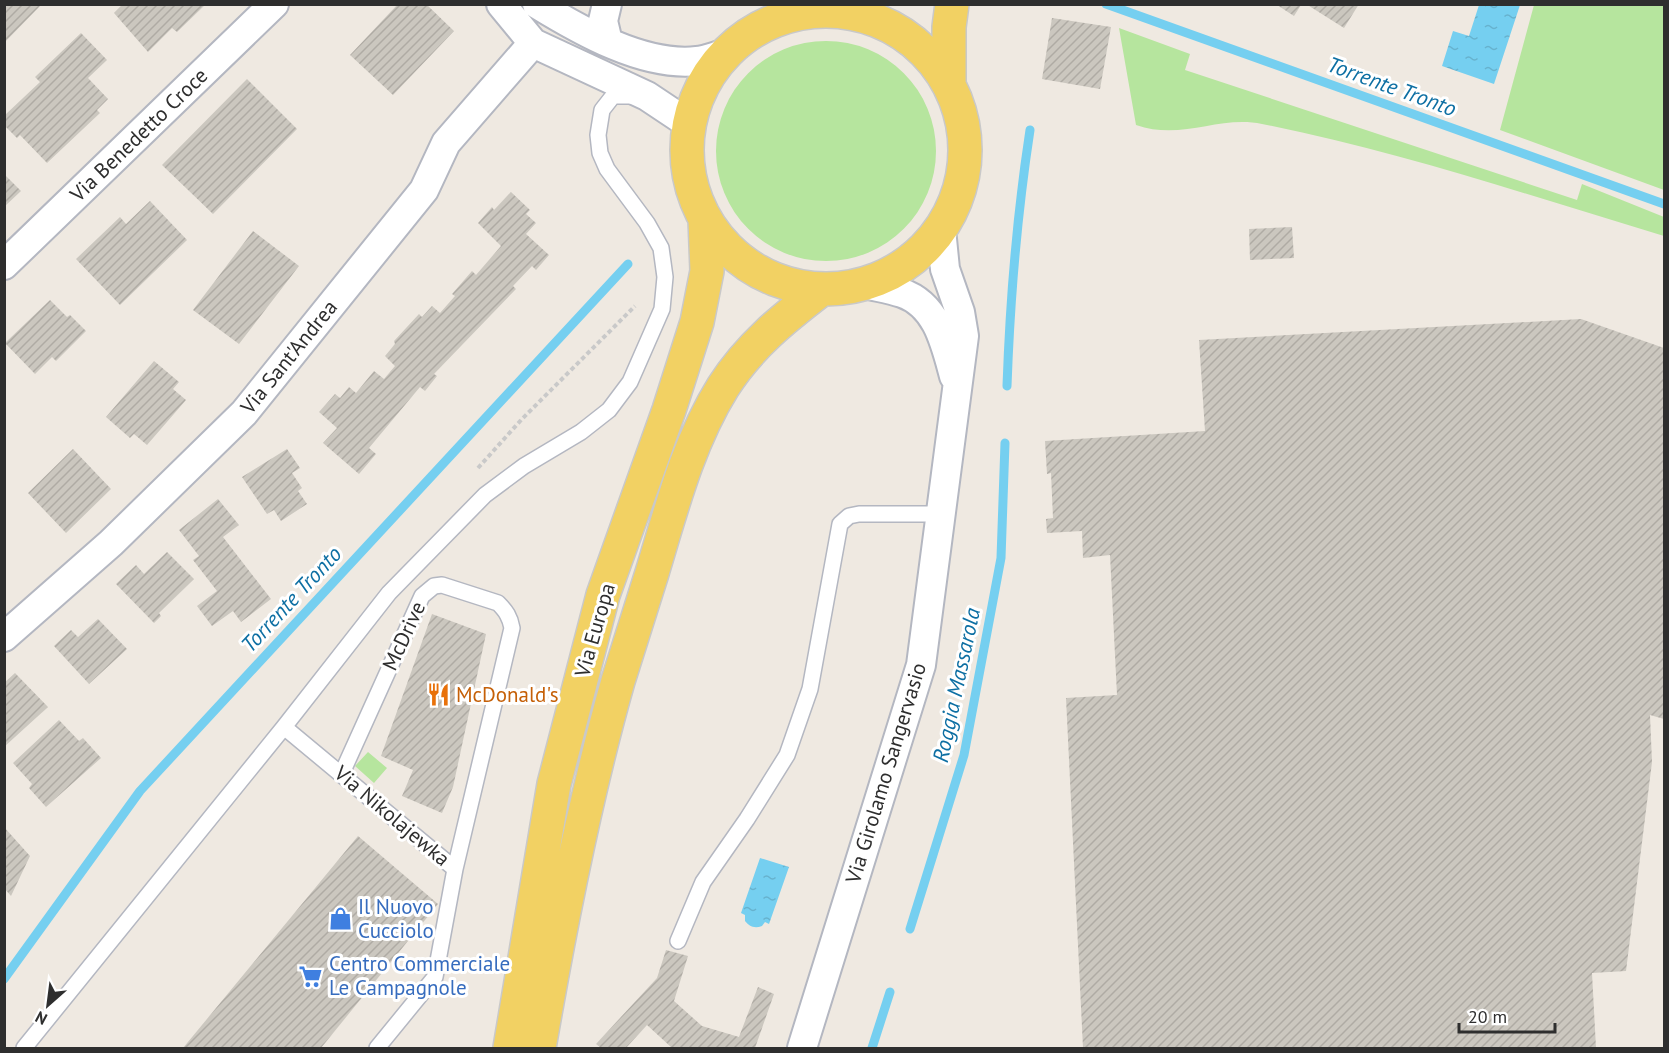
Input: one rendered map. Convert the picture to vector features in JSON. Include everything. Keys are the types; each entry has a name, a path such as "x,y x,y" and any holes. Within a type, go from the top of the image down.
{"main road":[{"name":"Via Europa","path":"949,84 949,27 952,4"},
{"name":"Via Europa","path":"818,8 867,17 892,27 915,43 949,84 961,116 964,132 965,158 962,183 954,207 941,229 920,253 895,271 865,284 844,288 822,289 788,283 754,270 735,256 705,219 688,173 686,148 689,124 702,86 724,54 765,24 818,8"},
{"name":"Via Europa","path":"510,1048 554,784 603,595 669,410 697,322 707,271 705,219"},
{"name":"Via Europa","path":"539,1048 580,833 618,681 679,487 703,424 723,387 750,350 786,317 822,289"}],"street":[{"name":"Via Benedetto Croce","path":"4,265 274,4"},
{"path":"501,4 533,43 647,96 689,124"},
{"path":"537,4 608,42 636,53 666,60 697,61 724,54"},
{"path":"608,4 603,21 608,42"},
{"name":"Via Sant'Andrea","path":"4,637 111,543 244,413 424,190 446,143 533,43"},
{"name":"Via Girolamo Sangervasio","path":"802,1048 921,665 964,336 960,312 945,269 941,229"},
{"name":"Via Girolamo Sangervasio","path":"865,284 903,293 932,314 947,349 957,384"}],"lane":[{"path":"24,1048 284,727 389,593 485,495 524,466 591,425 609,410 630,382 662,309 665,277 661,248 647,223 607,169 600,153 598,135 602,111 613,96 647,96"},
{"path":"678,941 703,882 747,819 787,755 810,689 840,524 849,516 859,514 940,514"},
{"name":"McDrive","path":"342,773 422,596 434,586 442,585 498,603 505,610 512,628 455,869"},
{"name":"Via Nikolajewka","path":"284,727 455,869 435,977 386,1045"}],"green space":[{"path":"1534,5 1664,5 1664,190 1500,130"},
{"path":"1119,28 1190,54 1185,70 1577,200 1582,184 1664,217 1664,236 1414,161 1262,124 1246,122 1169,130 1136,125"},
{"path":"815,41 837,41 868,49 887,59 904,73 918,90 928,109 936,140 936,162 928,193 918,212 904,229 887,243 868,253 837,261 815,261 774,248 756,236 741,221 724,193 716,162 716,140 729,99 741,81 756,66 784,49"},
{"path":"368,752 387,768 374,783 355,766"}],"water":[{"path":"1479,5 1520,5 1494,84 1442,66 1453,31 1469,36"},
{"path":"760,858 789,867 769,924 765,922 762,926 754,927 745,921 745,915 741,913"}],"building":[{"path":"4,4 42,4 4,43"},
{"path":"123,4 206,4 177,32 172,28 148,52 114,13"},
{"path":"398,4 426,4 454,31 393,95 350,55"},
{"path":"1306,4 1359,4 1344,28"},
{"path":"1277,5 1301,5 1294,16"},
{"path":"1052,18 1111,27 1100,89 1042,79"},
{"path":"81,33 107,60 88,78 108,99 97,110 100,113 47,163 20,135 17,138 5,126 5,115 40,82 35,77"},
{"path":"247,79 297,129 213,214 162,165"},
{"path":"4,174 21,191 4,207"},
{"path":"511,192 530,210 526,214 536,223 526,234 549,255 536,270 532,266 513,286 516,289 434,374 437,376 425,391 420,387 369,448 376,454 359,474 323,443 337,428 319,412 335,394 340,398 349,387 356,393 374,371 384,379 395,366 385,356 395,344 394,341 419,314 422,317 432,306 440,313 455,296 452,294 472,271 476,275 501,246 478,223 492,207 494,210"},
{"path":"150,201 187,240 120,305 76,259 120,217 126,224"},
{"path":"1292,227 1294,258 1250,260 1249,229"},
{"path":"253,231 299,266 239,344 193,310"},
{"path":"50,300 86,331 56,361 52,357 35,374 5,343"},
{"path":"1581,319 1664,348 1664,719 1650,715 1652,762 1626,971 1592,973 1596,1048 1083,1048 1066,698 1117,695 1110,555 1083,558 1082,531 1047,533 1046,519 1053,518 1051,473 1047,474 1045,441 1205,431 1199,340"},
{"path":"154,361 179,382 173,389 186,400 147,445 134,434 130,438 106,417"},
{"path":"73,449 111,489 66,533 28,493"},
{"path":"287,449 300,468 292,473 302,488 298,491 307,504 281,521 274,510 267,514 242,477"},
{"path":"218,499 239,525 223,537 271,599 241,622 233,611 212,626 197,606 217,591 193,560 199,556 179,530"},
{"path":"167,552 194,579 159,613 161,616 154,623 116,584 136,565 144,574"},
{"name":"McDonald's","path":"432,614 486,634 453,787 442,813 402,796 413,770 381,756"},
{"path":"98,619 127,649 89,684 54,646 71,630 78,637"},
{"path":"15,673 48,707 4,747 4,683"},
{"path":"59,720 79,741 83,738 101,758 46,807 29,788 32,784 13,763"},
{"path":"4,827 30,856 11,896 4,888"},
{"name":"Centro Commerciale Le Campagnole","path":"358,836 438,904 321,1048 183,1048"},
{"path":"666,950 688,956 674,1001 702,1026 739,1037 758,987 774,994 755,1048 672,1048 647,1025 626,1048 601,1048 596,1044 657,978"}],"waterway":[{"name":"Torrente Tronto","path":"1106,4 1664,204"},
{"name":"Roggia Massarola","path":"1007,386 1015,258 1030,130"},
{"name":"Torrente Tronto","path":"4,979 140,791 628,264"},
{"name":"Roggia Massarola","path":"910,929 964,755 1001,558 1005,443"},
{"name":"Roggia Massarola","path":"872,1048 890,992"}],"place":[{"name":"McDonald's","path":"438,695"},
{"name":"Il Nuovo Cucciolo","path":"340,919"},
{"name":"Centro Commerciale Le Campagnole","path":"311,976"}]}
